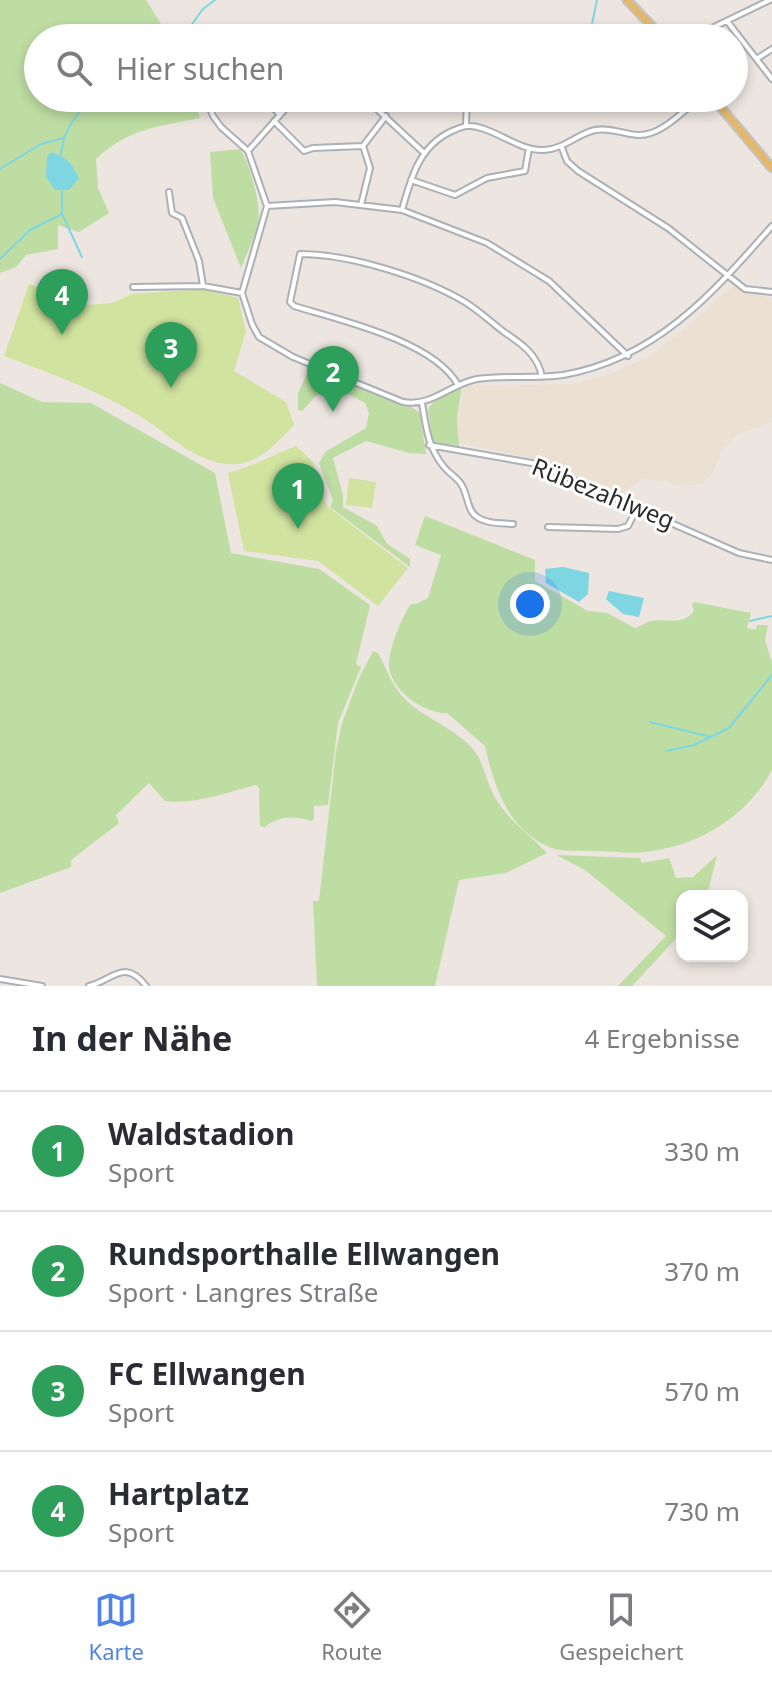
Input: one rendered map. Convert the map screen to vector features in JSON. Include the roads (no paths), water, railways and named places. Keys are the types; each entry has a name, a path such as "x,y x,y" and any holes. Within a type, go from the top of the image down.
{"main road":[{"path":"627,0 650,24"},
{"path":"725,112 772,168"}],"street":[{"path":"719,24 770,0"},
{"path":"727,20 730,24"},
{"path":"748,46 772,79"},
{"path":"758,58 772,49"},
{"path":"211,112 221,127 248,151 267,206 242,293 259,337 293,357 403,402 422,403 458,385 489,378 542,377 584,371 628,356 663,333 728,275 772,226"},
{"path":"277,112 280,115"},
{"path":"248,151 283,112"},
{"path":"381,112 423,152"},
{"path":"466,112 466,125"},
{"path":"402,210 423,152 441,136 466,125 529,148 544,150 561,147 599,129 648,134 681,112"},
{"path":"363,146 386,116"},
{"path":"274,121 304,151 363,146"},
{"path":"361,205 370,168 363,146"},
{"path":"561,147 567,161 578,171 655,219 745,289 772,292"},
{"path":"411,180 455,195 487,178 525,171 529,148"},
{"path":"169,192 172,213 182,218 199,261 203,286"},
{"path":"267,206 335,202 402,210 487,243 549,281 628,356"},
{"path":"458,385 443,364 428,354 387,336 294,306 290,302 300,254 317,254 404,274 464,302 525,347 540,365 542,377"},
{"path":"133,287 203,286 242,293"},
{"path":"422,403 429,445 446,470 461,483 470,510 477,518 513,524"},
{"name":"Rübezahlweg","path":"429,445 537,464 739,553 772,560"},
{"path":"548,527 618,529 628,526 637,508"},
{"path":"89,986 123,971 146,986"},
{"path":"0,979 42,986"}],"water":[{"path":"51,152 68,162 79,178 69,190 55,190 46,177 47,157"},
{"path":"563,567 589,573 588,594 579,602 546,583 545,569"},
{"path":"609,591 644,598 639,617 623,614 606,599"}],"waterway":[{"path":"192,24 203,9 215,0"},
{"path":"592,24 597,0"},
{"path":"0,169 41,144 64,138 80,112"},
{"path":"60,157 64,139"},
{"path":"62,191 62,214 82,257"},
{"path":"0,259 30,230 62,214"},
{"path":"750,621 772,616"},
{"path":"666,751 694,745 729,728 772,675"},
{"path":"650,722 711,737"}],"place":[{"name":"Hartplatz","path":"62,335"},
{"name":"FC Ellwangen","path":"171,388"},
{"name":"Rundsporthalle Ellwangen","path":"333,412"},
{"name":"Waldstadion","path":"298,529"}]}
